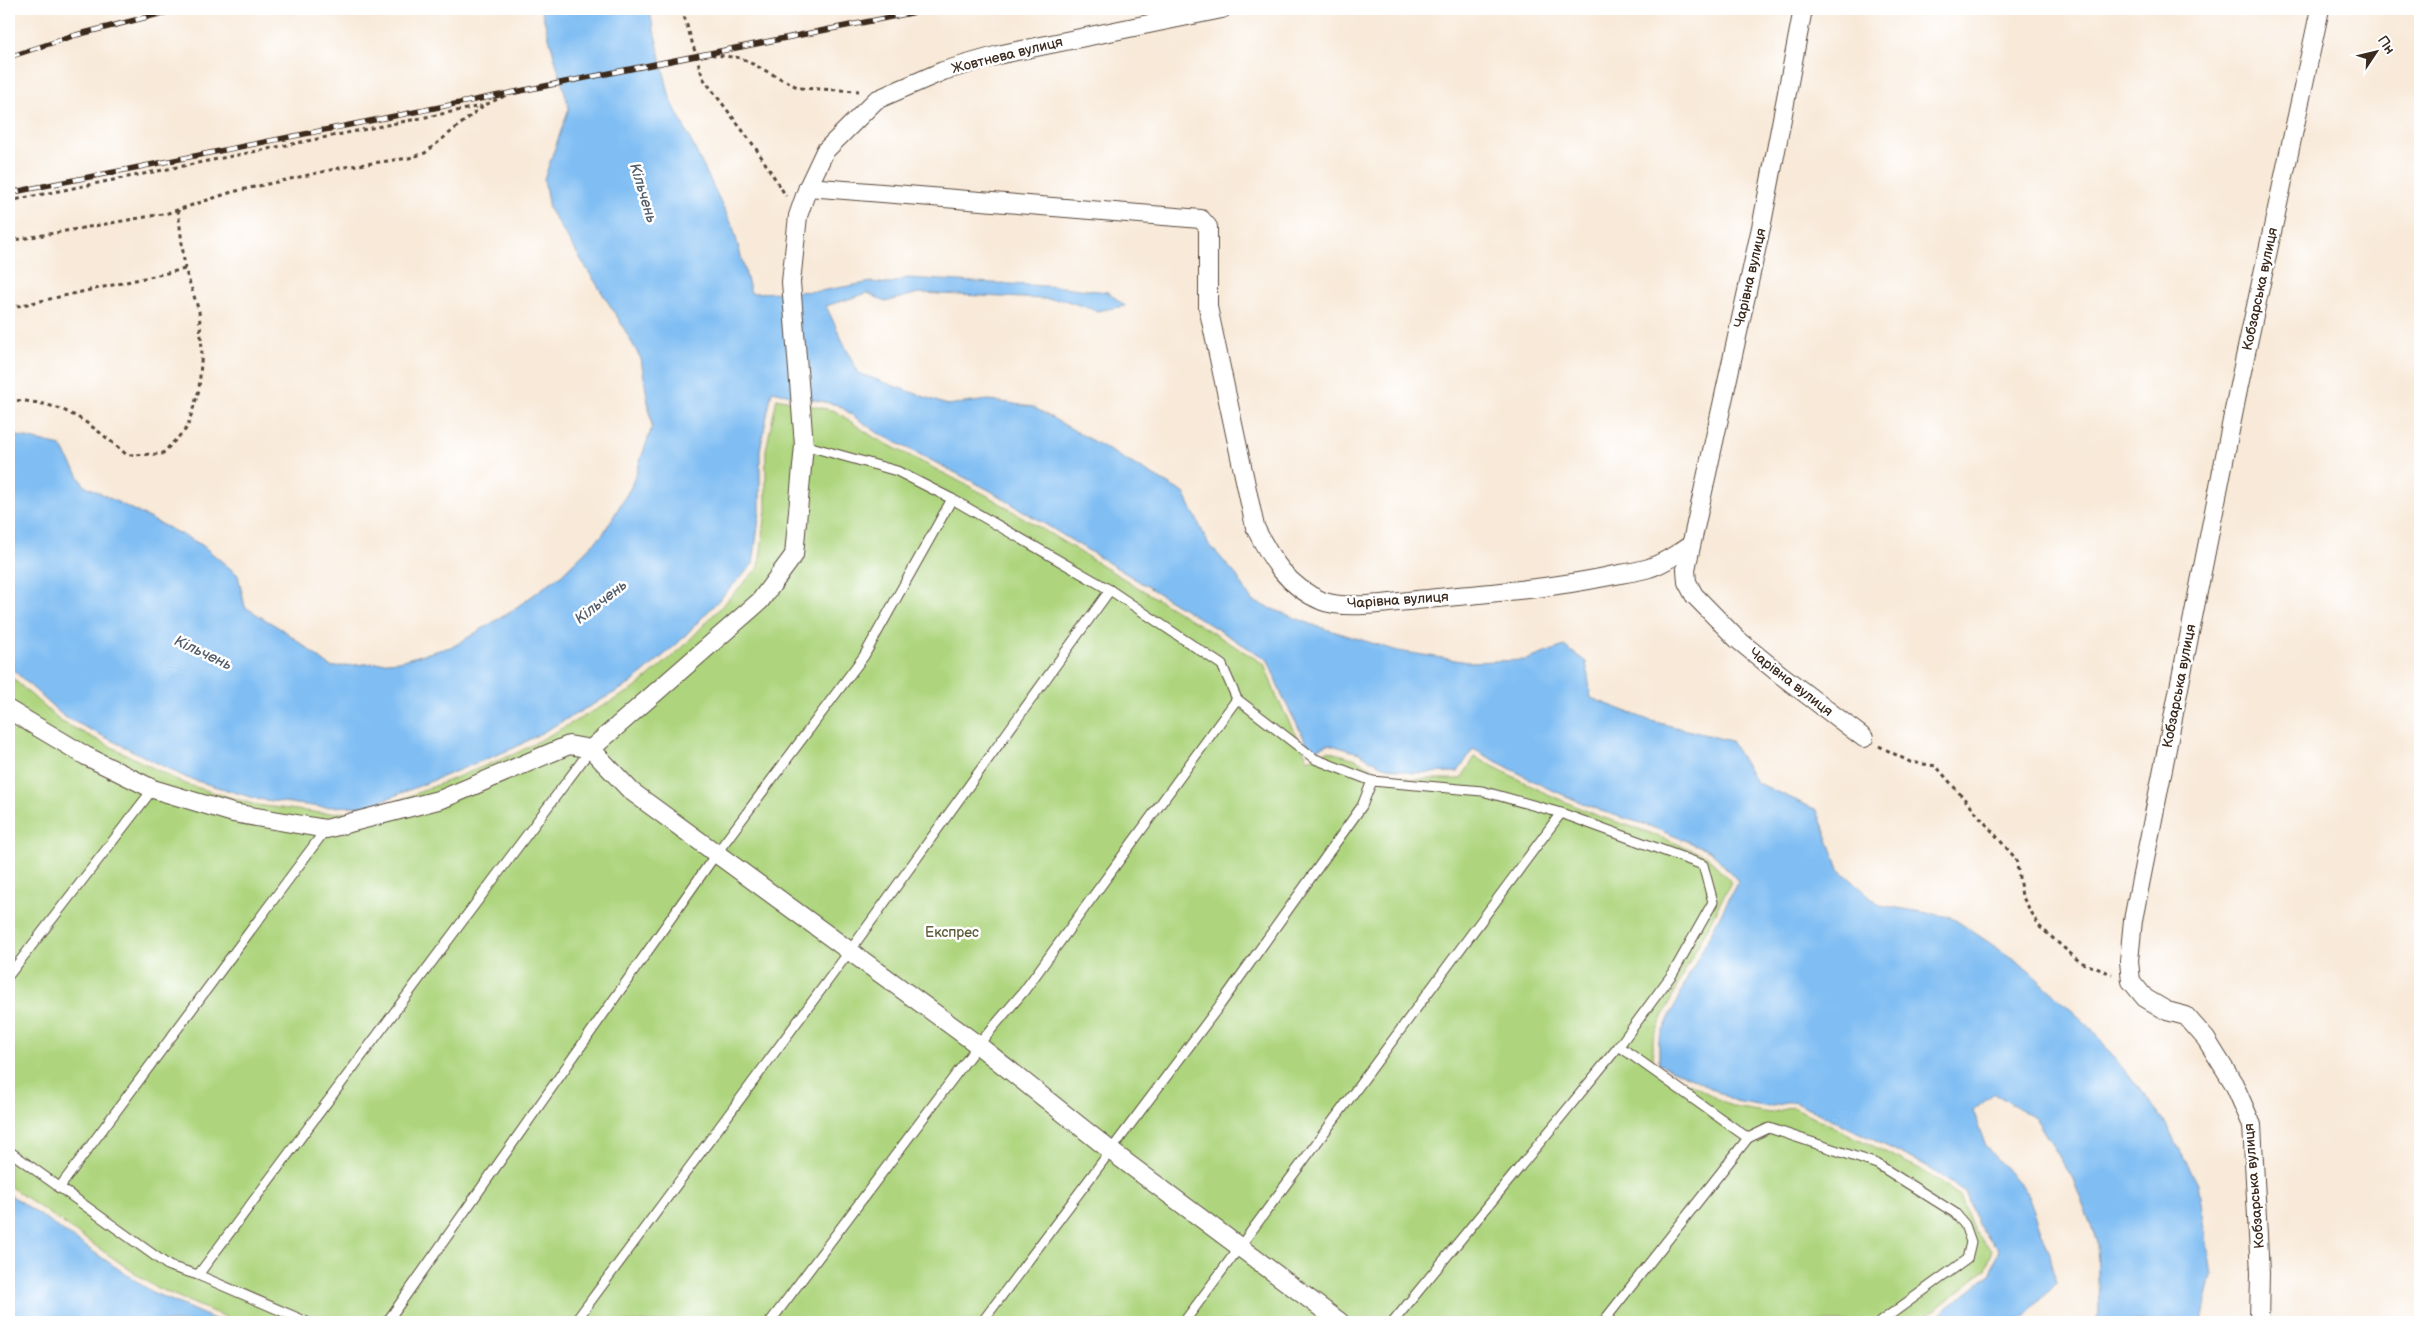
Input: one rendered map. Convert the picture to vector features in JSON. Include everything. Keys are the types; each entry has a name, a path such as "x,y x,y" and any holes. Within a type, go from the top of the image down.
{"street":[{"name":"Жовтнева вулиця","path":"591,748 760,601 794,555 804,445 791,282 798,216 808,186 825,151 876,100 943,71 1002,54 1222,9"},
{"name":"Чарівна вулиця","path":"1803,9 1762,223 1689,546 1686,568 1687,582 1694,595 1737,639 1864,738"},
{"name":"Кобзарська вулиця","path":"2259,1322 2260,1273 2252,1125 2234,1084 2206,1039 2186,1016 2166,1011 2145,998 2131,981 2129,961 2135,910 2239,385 2320,9"},
{"name":"Чарівна вулиця","path":"808,186 943,199 1201,219 1208,227 1208,307 1255,526 1269,555 1285,576 1302,590 1323,601 1346,605 1558,587 1648,568 1670,559 1689,546"},
{"path":"9,710 86,756 153,789 233,813 326,829 442,799 569,745 591,748 631,791 848,952 978,1045 1111,1151 1340,1322"}],"lane":[{"path":"804,445 896,471 952,499 1110,590 1222,665 1237,699 1315,759 1372,781 1482,791 1561,814 1703,865 1713,902 1673,973 1619,1046 1393,1322"},
{"path":"387,1322 716,854 864,656 952,499"},
{"path":"575,1322 848,952 1110,590"},
{"path":"770,1322 978,1045 1024,991 1237,699"},
{"path":"198,1275 591,748"},
{"path":"982,1322 1220,1005 1362,806 1372,781"},
{"path":"9,975 153,789"},
{"path":"1184,1322 1561,814"},
{"path":"59,1188 326,829"},
{"path":"1619,1046 1748,1138"},
{"path":"1603,1322 1748,1138 1769,1128 1877,1164 1955,1213 1965,1225 1972,1242 1967,1259 1880,1322"},
{"path":"9,1151 169,1266 198,1275 307,1322"}],"path":[{"path":"682,9 702,78 755,148 798,216"},
{"path":"9,201 483,106 511,93 707,54 741,58 799,88 851,89 886,96"},
{"path":"9,241 178,210 232,192 344,167 409,158 425,153 483,106"},
{"path":"9,400 34,401 73,413 101,432 127,455 162,454 187,428 199,390 202,348 199,311 185,269 178,210"},
{"path":"9,308 185,269"},
{"path":"1864,738 1910,762 1936,766 2016,859 2022,896 2040,927 2080,962 2131,981"}],"green space":[{"name":"Експрес","path":"777,398 835,411 875,438 986,495 1264,664 1277,698 1308,759 1328,751 1356,759 1377,771 1411,779 1461,779 1475,757 1543,792 1598,816 1645,831 1707,856 1731,882 1681,978 1653,1039 1653,1068 1689,1083 1733,1107 1770,1113 1793,1107 1920,1169 1960,1196 1974,1231 1992,1250 1986,1269 1920,1322 237,1322 155,1287 9,1186 9,675 60,721 185,784 256,805 321,813 370,812 517,753 634,689 682,648 759,567 766,511 766,450"}],"water":[{"name":"Кільчень","path":"541,9 649,9 670,98 733,227 751,293 820,291 872,282 889,284 907,278 1062,287 1108,292 1125,306 1097,311 1064,300 919,293 885,302 868,293 826,306 858,373 947,405 989,400 1033,407 1184,493 1208,543 1237,576 1252,601 1316,626 1398,651 1468,662 1526,660 1564,646 1586,662 1591,698 1651,721 1731,741 1756,782 1817,810 1839,869 1880,905 1951,917 2021,964 2091,1028 2163,1119 2198,1183 2212,1275 2202,1322 2095,1322 2099,1313 2097,1242 2073,1179 2036,1119 1994,1093 1973,1111 1986,1147 2026,1191 2050,1254 2056,1284 2019,1322 1930,1322 1991,1273 1999,1249 1979,1227 1965,1192 1923,1164 1794,1101 1769,1107 1735,1101 1692,1078 1659,1064 1659,1040 1686,981 1738,881 1711,851 1647,825 1601,811 1545,787 1473,749 1458,772 1412,773 1380,765 1359,753 1328,744 1311,751 1282,696 1268,660 989,490 878,433 838,405 772,391 760,450 760,510 753,564 678,643 630,684 514,748 369,806 321,807 257,799 187,778 63,716 9,666 9,434 61,446 84,485 202,545 238,575 245,607 286,632 331,667 399,661 454,646 510,612 562,574 603,534 631,487 652,427 641,359 618,318 549,209 544,179 569,108"},
{"path":"9,1194 152,1292 221,1322 9,1322"}],"railway":[{"path":"9,57 76,35 179,9"},
{"path":"9,193 931,9"}]}
